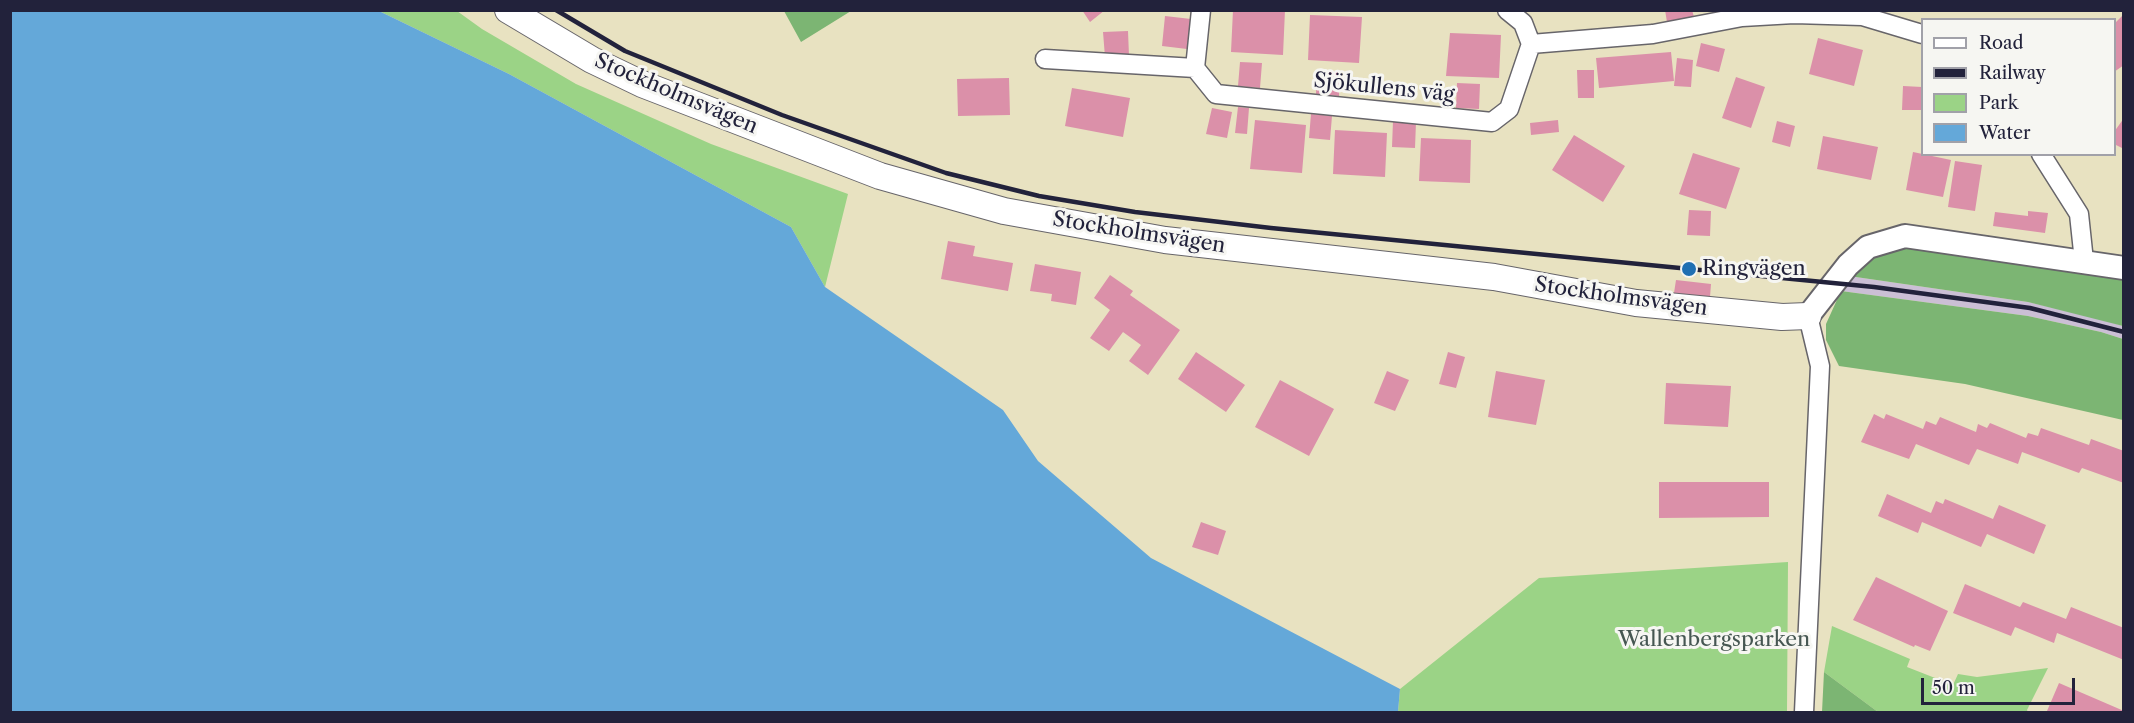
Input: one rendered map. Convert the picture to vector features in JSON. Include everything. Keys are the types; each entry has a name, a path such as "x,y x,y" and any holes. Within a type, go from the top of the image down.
{"main road":[{"name":"Stockholmsvägen","path":"508,10 592,60 642,84 880,176 1004,211 1165,240 1494,277 1636,303 1782,317 1808,316"}],"street":[{"path":"1045,59 1195,68 1201,10"},
{"path":"1507,10 1522,23 1531,44 1653,34 1742,17 1794,14 1862,16 1921,33"},
{"name":"Sjökullens väg","path":"1195,68 1216,94 1492,122 1509,110 1531,44"},
{"path":"2042,156 2079,214 2084,261"},
{"path":"1804,712 1820,366 1808,316 1848,265 1868,247 1905,236 2124,268"}],"shaded area":[{"path":"1849,276 2028,302 2123,326 2123,339 2028,316 1841,291"}],"green space":[{"path":"379,11 457,11 482,29 576,84 711,144 848,194 825,287 791,227 509,74"},
{"path":"784,11 851,11 801,42"},
{"path":"1898,247 1922,247 2123,278 2123,326 2028,302 1849,276 1864,260"},
{"path":"1841,291 2028,316 2123,339 2123,420 1965,384 1839,366 1826,340 1826,324"},
{"name":"Wallenbergsparken","path":"1788,562 1787,712 1398,712 1400,689 1539,578"},
{"path":"1832,626 1910,659 1907,667 1953,685 1958,674 1977,677 2048,668 2028,712 1878,712 1824,672"},
{"path":"1824,672 1878,712 1822,712"}],"water":[{"path":"10,11 379,11 509,74 791,227 825,287 1003,410 1038,461 1151,558 1400,689 1398,712 11,712"}],"building":[{"path":"1082,10 1105,10 1090,22"},
{"path":"1233,10 1285,10 1283,55 1231,52"},
{"path":"1665,10 1692,10 1694,17 1667,22"},
{"path":"2124,14 2124,65 2116,71 2116,22"},
{"path":"1310,15 1362,17 1359,63 1308,60"},
{"path":"1165,16 1191,19 1187,49 1162,46"},
{"path":"1128,31 1129,56 1105,57 1103,32"},
{"path":"1450,33 1501,35 1499,78 1446,76"},
{"path":"1818,38 1863,50 1854,86 1809,74"},
{"path":"1701,43 1725,49 1719,72 1696,66"},
{"path":"1671,52 1674,81 1599,88 1596,58"},
{"path":"1677,58 1693,60 1691,87 1674,86"},
{"path":"1240,62 1262,63 1260,88 1238,86"},
{"path":"1317,70 1340,72 1339,96 1316,94"},
{"path":"1577,70 1594,70 1594,98 1578,98"},
{"path":"1736,77 1765,87 1751,128 1722,118"},
{"path":"1009,78 1010,115 958,116 957,79"},
{"path":"1457,83 1480,84 1479,109 1456,108"},
{"path":"1903,86 1921,87 1921,110 1902,110"},
{"path":"1072,88 1130,98 1123,137 1065,126"},
{"path":"1238,107 1249,108 1247,134 1235,133"},
{"path":"1212,108 1232,112 1227,138 1206,134"},
{"path":"1311,114 1332,116 1330,140 1309,138"},
{"path":"2124,118 2124,149 2116,145 2116,129"},
{"path":"1255,120 1306,125 1302,173 1250,169"},
{"path":"1558,120 1559,132 1531,135 1530,123"},
{"path":"1393,121 1416,122 1415,148 1392,147"},
{"path":"1777,121 1795,126 1790,147 1772,142"},
{"path":"1335,130 1387,133 1385,177 1333,174"},
{"path":"1574,135 1625,166 1603,202 1552,170"},
{"path":"1823,136 1878,147 1871,180 1817,169"},
{"path":"1421,138 1471,140 1470,183 1419,181"},
{"path":"1913,152 1921,154 1921,156 1951,160 1943,197 1906,190"},
{"path":"1693,153 1740,168 1726,209 1679,194"},
{"path":"1955,161 1982,165 1975,211 1948,207"},
{"path":"1689,210 1711,211 1710,236 1687,235"},
{"path":"2028,211 2048,213 2045,233 1993,226 1995,212 2028,216"},
{"path":"948,241 975,246 973,256 1013,263 1008,291 941,279"},
{"path":"1035,264 1081,272 1076,305 1051,301 1052,294 1030,291"},
{"path":"1110,275 1133,291 1130,295 1180,330 1148,375 1129,361 1141,345 1123,332 1109,351 1090,338 1110,310 1094,298"},
{"path":"1676,280 1711,284 1710,297 1674,293"},
{"path":"1196,352 1245,385 1226,412 1178,379"},
{"path":"1448,352 1465,357 1456,388 1439,384"},
{"path":"1387,371 1409,380 1395,411 1374,403"},
{"path":"1496,371 1545,380 1536,425 1488,417"},
{"path":"1280,380 1334,409 1309,456 1255,427"},
{"path":"1666,383 1731,386 1728,427 1664,424"},
{"path":"1874,414 1884,419 1886,414 1923,429 1926,421 1936,425 1940,417 1976,432 1978,424 1987,428 1990,423 2026,438 2028,433 2038,436 2041,428 2089,445 2091,439 2124,451 2124,483 2082,468 2079,473 2022,452 2018,464 1977,449 1969,465 1916,444 1909,459 1861,442"},
{"path":"1659,482 1769,482 1769,517 1659,518"},
{"path":"1887,494 1931,513 1936,501 1943,504 1945,499 1993,519 1999,505 2046,525 2034,554 1987,534 1981,547 1922,522 1918,533 1878,516"},
{"path":"1201,522 1226,531 1218,555 1192,547"},
{"path":"1876,577 1948,611 1930,651 1915,645 1914,647 1853,620"},
{"path":"1965,584 2020,607 2023,602 2066,619 2071,607 2124,628 2124,660 2057,633 2054,643 2015,627 2011,636 1953,613"},
{"path":"2059,683 2124,711 2124,712 2047,711"}],"railway":[{"path":"556,10 625,51 782,115 946,173 1039,196 1135,212 1271,228 1874,287 2030,308 2124,332"}],"place":[{"name":"Ringvägen","path":"1689,269"}]}
